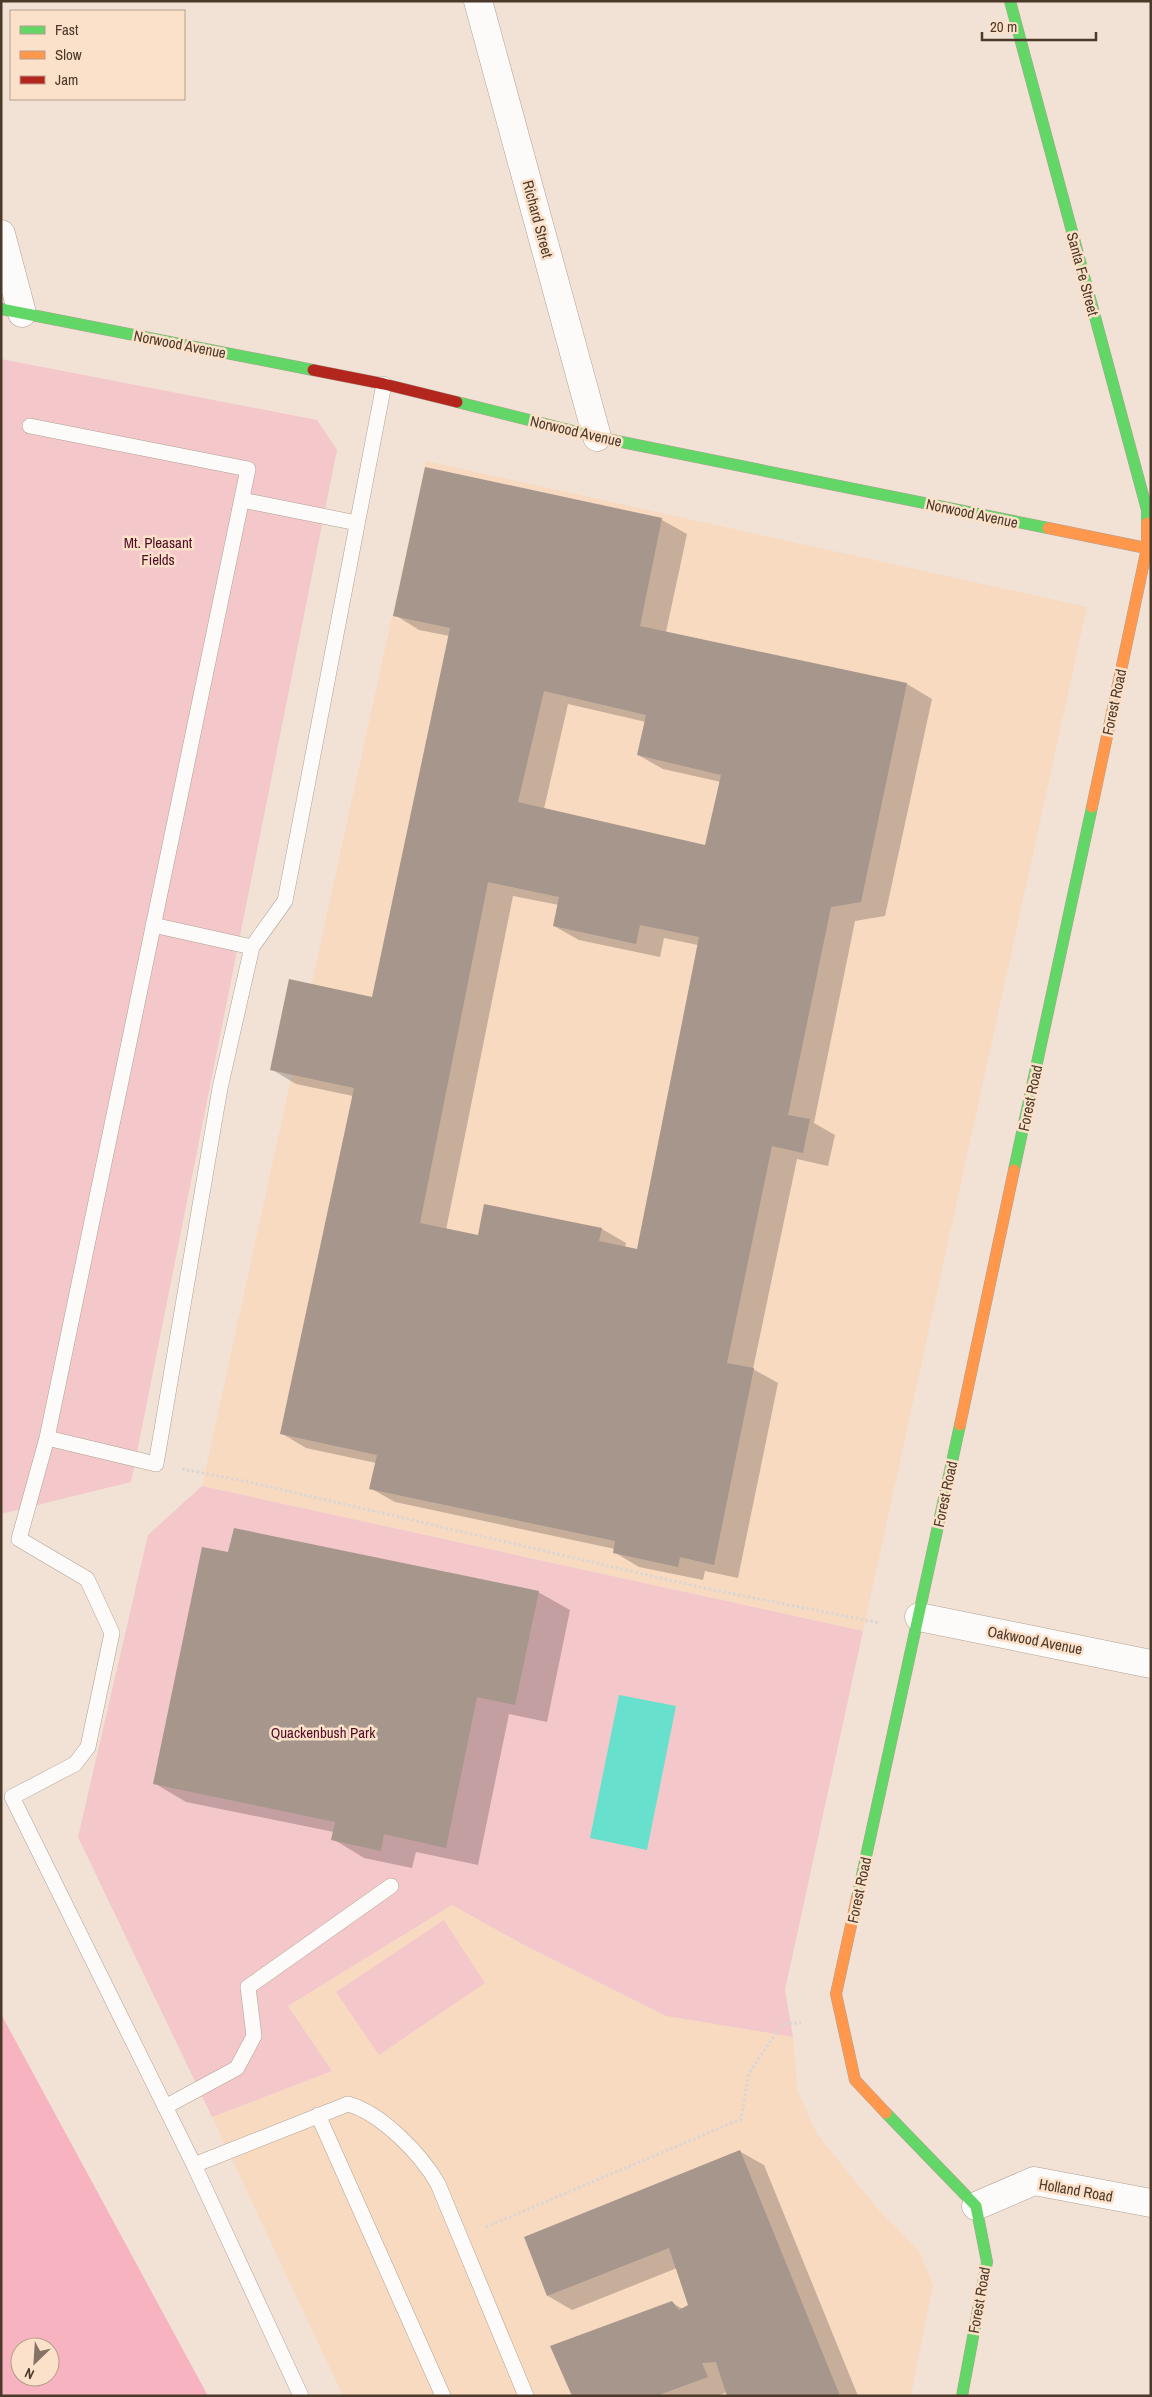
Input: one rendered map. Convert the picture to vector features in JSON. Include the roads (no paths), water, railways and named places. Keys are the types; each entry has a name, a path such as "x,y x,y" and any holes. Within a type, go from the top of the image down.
{"street":[{"name":"Richard Street","path":"478,1 597,437"},
{"name":"Santa Fe Street","path":"1010,1 1147,510 1149,549"},
{"path":"1,234 12,311"},
{"name":"Norwood Avenue","path":"12,311 384,384 597,437 1149,549"},
{"name":"Forest Road","path":"962,2396 987,2262 976,2206 855,2080 836,1994 1149,549"},
{"name":"Oakwood Avenue","path":"919,1617 1151,1664"},
{"name":"Holland Road","path":"976,2206 1034,2181 1151,2203"}],"lane":[{"path":"47,1438 156,1464 220,1088 252,947 285,901 384,384"},
{"path":"30,426 248,469 47,1438 18,1539 87,1579 112,1633 88,1747 75,1764 12,1797 194,2165 301,2396"},
{"path":"242,500 357,523"},
{"path":"153,925 252,947"},
{"path":"165,2107 237,2068 254,2036 248,1987 391,1886"},
{"path":"194,2165 348,2104 373,2114 429,2169 526,2396"},
{"path":"318,2116 443,2396"}],"water":[{"path":"619,1695 676,1706 647,1850 590,1838"}],"park label":[{"name":"Mt. Pleasant Fields","path":"158,550"},
{"name":"Quackenbush Park","path":"323,1732"}]}
